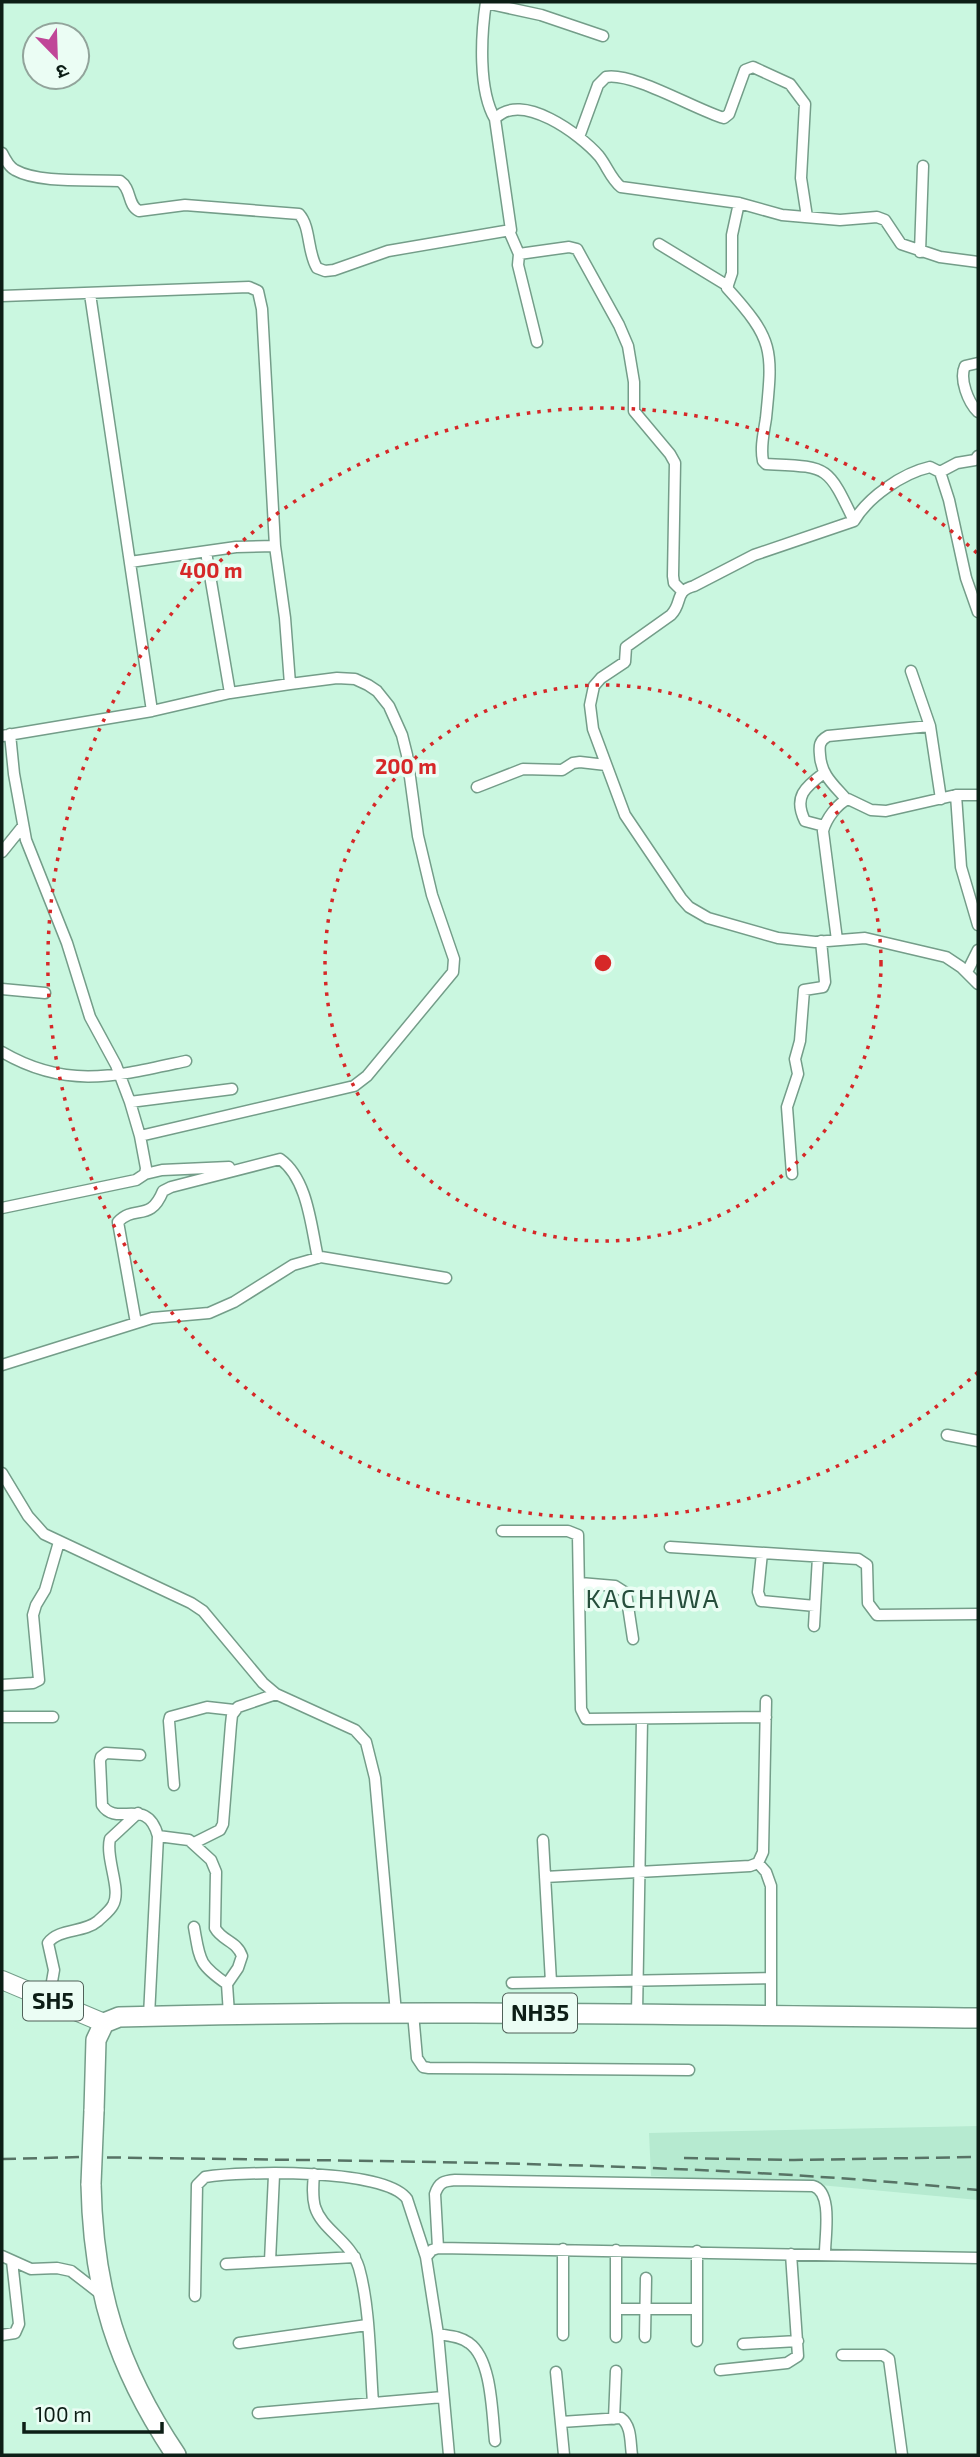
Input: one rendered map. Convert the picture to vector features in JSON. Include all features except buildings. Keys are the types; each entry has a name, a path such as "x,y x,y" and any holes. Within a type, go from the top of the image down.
{"highway":[{"name":"NH35","path":"104,2023 119,2017 229,2014 637,2014 978,2018"},
{"path":"104,2023 96,2039 91,2184 91,2227 102,2295 135,2388 177,2455"}],"main road":[{"name":"SH5","path":"2,1980 104,2023"}],"street":[{"path":"541,15 542,2"},
{"path":"509,231 512,226 495,119 487,102 484,85 486,3 541,15 603,36"},
{"path":"579,137 598,85 606,77 620,77 653,88 724,118 729,114 745,70 753,67 790,85 805,104 801,178 807,217"},
{"path":"495,119 502,114 529,111 542,115 579,137 599,156 621,187 739,203 782,215 840,220 882,218 901,244 940,257 978,262"},
{"path":"2,153 7,167 19,172 49,178 120,181 126,186 133,207 139,211 185,205 295,213 302,218 314,264 325,271 411,247 509,231"},
{"path":"920,252 923,166"},
{"path":"728,286 732,273 732,235 739,203"},
{"path":"509,231 520,254 518,265 537,342"},
{"path":"659,244 728,286 760,328 769,352 770,369 762,461 768,464 811,467 826,473 836,485 855,521"},
{"path":"520,254 578,248 624,336 631,362 634,411 675,463 673,576 674,583 682,591"},
{"path":"2,296 249,287 258,291 262,309 275,546 285,618 290,684"},
{"path":"90,293 152,711"},
{"path":"978,363 965,366 962,371 970,404 978,412"},
{"path":"940,472 957,463 975,460 978,456"},
{"path":"940,472 930,467 920,469 885,488 860,511 855,521 754,555 682,591 674,611 626,647 625,662 594,686 590,715 618,800 630,824 689,907 708,918 778,938 821,941 872,939 946,957 978,984"},
{"path":"940,472 966,578 978,612"},
{"path":"130,562 236,547 275,546"},
{"path":"206,552 230,693"},
{"path":"911,671 930,726 941,799"},
{"path":"141,1136 354,1086 367,1076 454,969 454,959 425,871 402,735 377,691 355,680 337,678 230,693 152,711 6,735 23,826 35,867 67,943 86,1006 120,1075 130,1102 141,1136 145,1174"},
{"path":"930,726 825,737 819,746 821,767 846,799 871,810 886,811 956,795 978,794"},
{"path":"477,788 523,769 562,770 580,762 606,765"},
{"path":"824,773 805,788 801,801 805,821 824,826"},
{"path":"956,795 961,867 978,925"},
{"path":"837,940 824,826 846,799"},
{"path":"2,852 23,826"},
{"path":"792,1174 787,1107 798,1077 795,1059 800,1041 804,990 823,987 825,982 821,941"},
{"path":"967,972 978,950"},
{"path":"2,989 45,993"},
{"path":"2,1052 29,1066 71,1076 120,1075 186,1060"},
{"path":"130,1102 232,1089"},
{"path":"136,1323 119,1220 154,1208 163,1191 171,1187 277,1159 287,1164 303,1195 318,1258"},
{"path":"2,1208 136,1180 145,1174 162,1170 249,1166"},
{"path":"2,1365 157,1317 197,1315 222,1308 293,1265 318,1258 446,1278"},
{"path":"947,1435 978,1441"},
{"path":"2,1473 28,1516 44,1534 197,1607 263,1683 276,1694 355,1730 366,1742 372,1757 404,2013 419,2063 429,2068 689,2070"},
{"path":"502,1531 575,1532 579,1535 582,1715 586,1719 766,1717"},
{"path":"2,1685 33,1683 39,1679 33,1615 45,1590 59,1542"},
{"path":"670,1547 864,1561 868,1573 868,1603 877,1615 978,1614"},
{"path":"762,1553 758,1592 761,1601 815,1606"},
{"path":"814,1626 818,1557"},
{"path":"580,1583 615,1587 626,1593 633,1639"},
{"path":"174,1785 170,1717 207,1707 234,1710 276,1694"},
{"path":"545,1877 750,1866 758,1863 763,1852 766,1701"},
{"path":"194,1843 220,1830 223,1825 234,1710"},
{"path":"2,1717 53,1717"},
{"path":"637,2014 642,1719"},
{"path":"139,1755 106,1753 100,1757 100,1761 102,1805 111,1813 138,1813 149,1817 158,1836 149,2016"},
{"path":"49,1999 54,1970 48,1943 56,1936 93,1924 113,1906 115,1894 108,1845 114,1833 138,1813"},
{"path":"158,1836 181,1838 194,1843 211,1860 216,1872 215,1928 235,1944 242,1956 238,1968 226,1984 229,2014"},
{"path":"543,1840 551,1982"},
{"path":"758,1863 766,1872 771,1886 771,2016"},
{"path":"194,1927 201,1962 208,1971 226,1984"},
{"path":"512,1983 771,1978"},
{"path":"314,2174 313,2194 317,2212 355,2257 361,2276 373,2403"},
{"path":"195,2296 194,2215 197,2185 200,2180 215,2175 314,2174 362,2179 399,2190 407,2199 426,2257 438,2334 449,2455"},
{"path":"270,2260 274,2175"},
{"path":"438,2248 435,2194 438,2186 444,2181 497,2181 813,2186 819,2188 826,2198 825,2253"},
{"path":"426,2257 438,2248 825,2253 978,2258"},
{"path":"563,2249 563,2335"},
{"path":"616,2250 616,2337"},
{"path":"697,2251 697,2341"},
{"path":"720,2370 794,2360 799,2352 791,2254"},
{"path":"226,2264 355,2257"},
{"path":"7,2258 31,2269 57,2268 71,2272 102,2295"},
{"path":"2,2335 15,2333 19,2324 7,2258"},
{"path":"645,2337 646,2278"},
{"path":"616,2308 697,2309"},
{"path":"239,2343 367,2325"},
{"path":"438,2334 465,2340 479,2353 487,2374 495,2441"},
{"path":"743,2344 798,2341"},
{"path":"842,2355 883,2355 889,2359 902,2455"},
{"path":"614,2419 616,2371"},
{"path":"556,2372 564,2455"},
{"path":"258,2413 443,2398"},
{"path":"561,2422 621,2418 627,2424 632,2455"}],"shaded area":[{"path":"978,2126 978,2200 820,2185 651,2176 649,2133"}],"railway":[{"path":"2,2159 83,2157 531,2164 755,2173 978,2190"},
{"path":"684,2158 794,2160 978,2157"}],"district":[{"name":"KACHHWA","path":"653,1599"}]}
